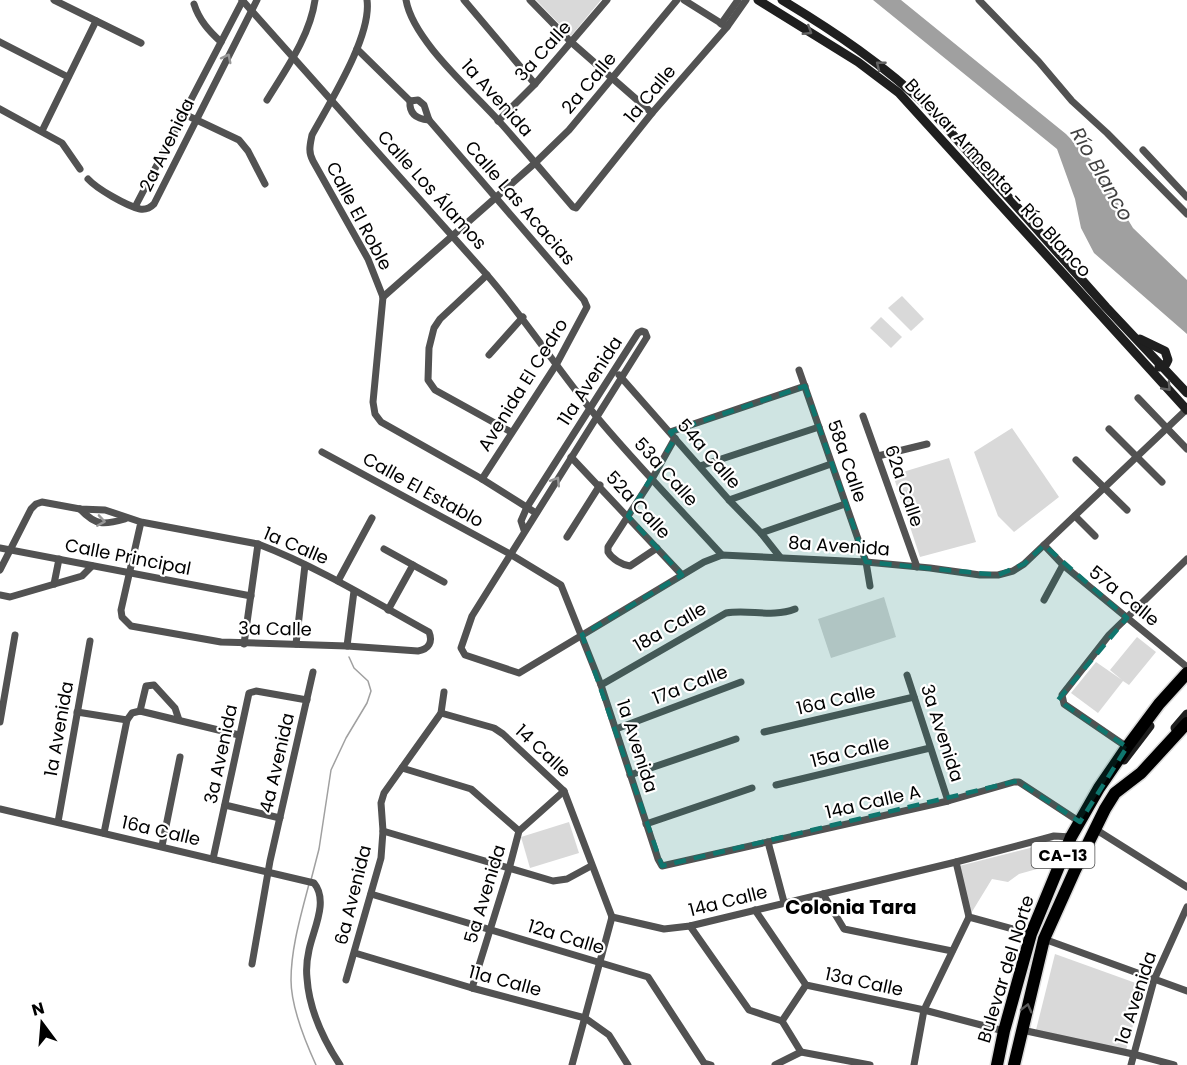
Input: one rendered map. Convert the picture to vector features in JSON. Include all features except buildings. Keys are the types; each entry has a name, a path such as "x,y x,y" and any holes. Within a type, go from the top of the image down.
{"highway":[{"name":"Bulevar del Norte","path":"999,1065 1004,1031 1031,934 1071,837 1099,788 1127,747 1158,704 1187,673"},
{"name":"Bulevar del Norte","path":"1013,1064 1044,939 1095,829 1114,794 1141,773 1187,723"},
{"path":"999,1065 1040,911"}],"main road":[{"name":"Bulevar Armenta - Río Blanco","path":"758,0 887,82 1187,409"},
{"name":"Bulevar Armenta - Río Blanco","path":"782,0 843,37 900,81 929,108 1187,393"},
{"path":"958,157 963,157 995,191 1012,201"},
{"path":"1103,317 1113,322 1151,365 1157,368 1162,366"},
{"path":"1099,788 1138,744 1159,712 1187,680"},
{"path":"1114,794 1187,714"}],"street":[{"path":"54,0 141,43"},
{"name":"2a Avenida","path":"242,0 135,207 145,209 154,204 257,0"},
{"name":"Calle Los Álamos","path":"242,0 488,274 523,317 556,365 590,408"},
{"path":"267,100 293,58 312,19 315,0"},
{"name":"Calle El Roble","path":"367,0 367,19 357,49 312,135 309,146 310,155 368,259 382,297 373,402 375,414 381,422 482,479 536,513"},
{"name":"1a Avenida","path":"406,0 412,20 427,42 576,208"},
{"path":"464,0 535,84"},
{"path":"530,0 571,42 652,113"},
{"name":"3a Calle","path":"498,121 535,84 607,0"},
{"name":"2a Calle","path":"382,297 535,163 569,130 677,0"},
{"path":"684,0 724,26"},
{"name":"1a Calle","path":"724,26 738,0"},
{"name":"1a Calle","path":"576,208 746,0"},
{"path":"979,0 1039,62 1072,101 1187,214"},
{"path":"194,4 198,15 209,31 221,42"},
{"path":"42,130 96,21"},
{"path":"0,42 69,77"},
{"name":"Calle Las Acacias","path":"357,49 410,101"},
{"path":"203,78 214,84"},
{"name":"Calle Las Acacias","path":"410,101 418,100 424,105 429,120 584,300 587,307"},
{"name":"Calle Las Acacias","path":"410,101 409,107 413,115 419,119 429,120"},
{"path":"0,109 62,143 80,169"},
{"path":"184,114 239,140 248,151 265,184"},
{"path":"1143,150 1187,197"},
{"path":"88,179 96,188 135,207"},
{"path":"488,274 440,319 434,328 429,348 428,380 435,390 511,432"},
{"name":"Avenida El Cedro","path":"482,479 556,365 587,307"},
{"path":"489,355 523,317"},
{"name":"11a Avenida","path":"461,652 460,648 471,616 647,337 645,332 638,333 527,507 521,521 524,530"},
{"name":"54a Calle","path":"615,370 780,557"},
{"name":"58a Calle","path":"799,370 867,562 870,586"},
{"path":"657,548 630,566 625,565 608,552 608,547 652,478 673,435 805,386"},
{"path":"1138,398 1187,449"},
{"name":"53a Calle","path":"590,408 722,555"},
{"name":"8a Avenida","path":"461,652 486,663 519,673 704,562 722,555 867,562 998,575 1018,567 1044,545 1187,409"},
{"name":"62a Calle","path":"863,416 917,567"},
{"path":"700,466 819,427"},
{"path":"1109,429 1162,482"},
{"path":"878,456 927,444"},
{"name":"Calle El Establo","path":"322,452 510,554 561,585 582,635"},
{"name":"52a Calle","path":"571,457 600,485 682,575"},
{"path":"1076,460 1127,510"},
{"path":"729,500 831,464"},
{"path":"567,537 600,485"},
{"name":"1a Calle","path":"11,550 31,509 42,502 80,509 105,510 126,519 258,544 338,581 429,632 430,645"},
{"path":"761,533 845,504"},
{"name":"1a Calle","path":"80,509 90,519 100,523 112,523 126,519"},
{"path":"1075,516 1095,536"},
{"path":"338,581 372,518"},
{"path":"130,573 141,522"},
{"path":"244,644 258,544"},
{"name":"57a Calle","path":"1044,545 1063,565 1187,667"},
{"name":"Calle Principal","path":"0,548 251,596"},
{"path":"384,549 444,582"},
{"path":"0,570 11,550"},
{"path":"54,584 59,559"},
{"path":"1127,747 1064,704 1062,695 1109,635 1187,559"},
{"path":"296,644 305,565"},
{"path":"388,610 413,565"},
{"path":"1044,600 1063,565"},
{"path":"0,594 10,597 82,576 92,566"},
{"name":"3a Calle","path":"130,573 121,610 122,617 131,626 137,628 244,644 347,646 418,651 430,645"},
{"path":"347,646 354,591"},
{"name":"18a Calle","path":"601,685 726,613 735,611 770,614 795,609"},
{"path":"0,722 15,635"},
{"name":"1a Avenida","path":"582,635 616,729 658,859 663,866"},
{"name":"1a Avenida","path":"58,822 90,641"},
{"name":"4a Avenida","path":"252,964 270,861 313,672"},
{"name":"3a Avenida","path":"907,675 948,801"},
{"name":"17a Calle","path":"616,729 741,682"},
{"path":"140,711 146,686 154,685 175,708 179,720"},
{"name":"3a Avenida","path":"213,859 239,735 251,692 307,700"},
{"name":"6a Avenida","path":"346,980 381,858 382,798 441,713 444,692"},
{"name":"16a Calle","path":"764,732 914,697"},
{"path":"104,833 127,720 132,713 140,711 239,735"},
{"path":"77,712 127,720"},
{"name":"14 Calle","path":"441,713 494,729 503,734 564,791 612,917"},
{"path":"630,775 736,739"},
{"name":"15a Calle","path":"776,785 930,747"},
{"path":"162,846 180,757"},
{"path":"402,768 471,789 519,831"},
{"name":"14a Calle A","path":"663,866 948,801 1014,782 1019,782 1080,822"},
{"path":"646,824 752,788"},
{"name":"5a Avenida","path":"471,988 519,831 564,791"},
{"path":"225,805 280,818"},
{"name":"16a Calle","path":"0,809 314,883 320,892 320,904 308,952 307,981 314,1013 340,1065"},
{"path":"1095,829 1187,887"},
{"path":"383,831 553,881 567,879 591,866"},
{"name":"14a Calle","path":"612,917 664,930 690,926 1054,836 1071,837"},
{"path":"768,842 784,902"},
{"path":"914,1065 924,1011 969,917 956,862"},
{"name":"12a Calle","path":"371,894 650,979 707,1064"},
{"path":"823,894 844,929 952,951"},
{"name":"1a Avenida","path":"1131,1065 1154,980 1187,908"},
{"name":"13a Calle","path":"755,910 806,985 1004,1031"},
{"path":"572,1065 612,917"},
{"path":"969,917 1031,934"},
{"path":"690,926 749,1010 782,1021 801,1052"},
{"path":"1044,939 1187,991"},
{"name":"11a Calle","path":"355,953 471,988 585,1018 609,1035 628,1065"},
{"path":"782,1021 806,985"},
{"path":"1021,1029 1174,1065"},
{"path":"775,1065 801,1052 870,1065"}],"highlighted area":[{"path":"805,386 866,562 998,575 1024,564 1044,545 1127,618 1058,700 1127,747 1080,822 1017,781 662,866 582,635 682,575 628,516 675,438 670,432"}],"shaded area":[{"path":"536,0 601,0 571,36"},
{"path":"873,0 901,0 1066,134 1093,162 1133,228 1187,280 1187,334 1094,253 1081,228 1075,199 1057,149"},
{"path":"902,296 924,319 911,331 888,308"},
{"path":"881,317 902,337 891,348 870,328"},
{"path":"1012,428 1059,497 1014,532 998,516 974,452"},
{"path":"949,458 976,542 920,557 893,475"},
{"path":"884,597 896,637 831,658 818,619"},
{"path":"1137,637 1156,652 1129,685 1123,681 1098,713 1071,693 1096,662 1122,680 1110,670"},
{"path":"569,822 579,853 530,868 521,837"},
{"path":"1058,841 1044,867 1019,874 1008,882 992,879 970,915 959,866"},
{"path":"1055,954 1144,986 1125,1054 1035,1034"}],"waterway":[{"path":"311,880 319,849 331,770 346,738 367,703 371,691 368,681 354,668 349,657"},
{"path":"309,884 295,944 291,980 296,1012 316,1065"}],"district":[{"name":"Colonia Tara","path":"851,907"}],"water label":[{"name":"Río Blanco","path":"1102,174"}]}
